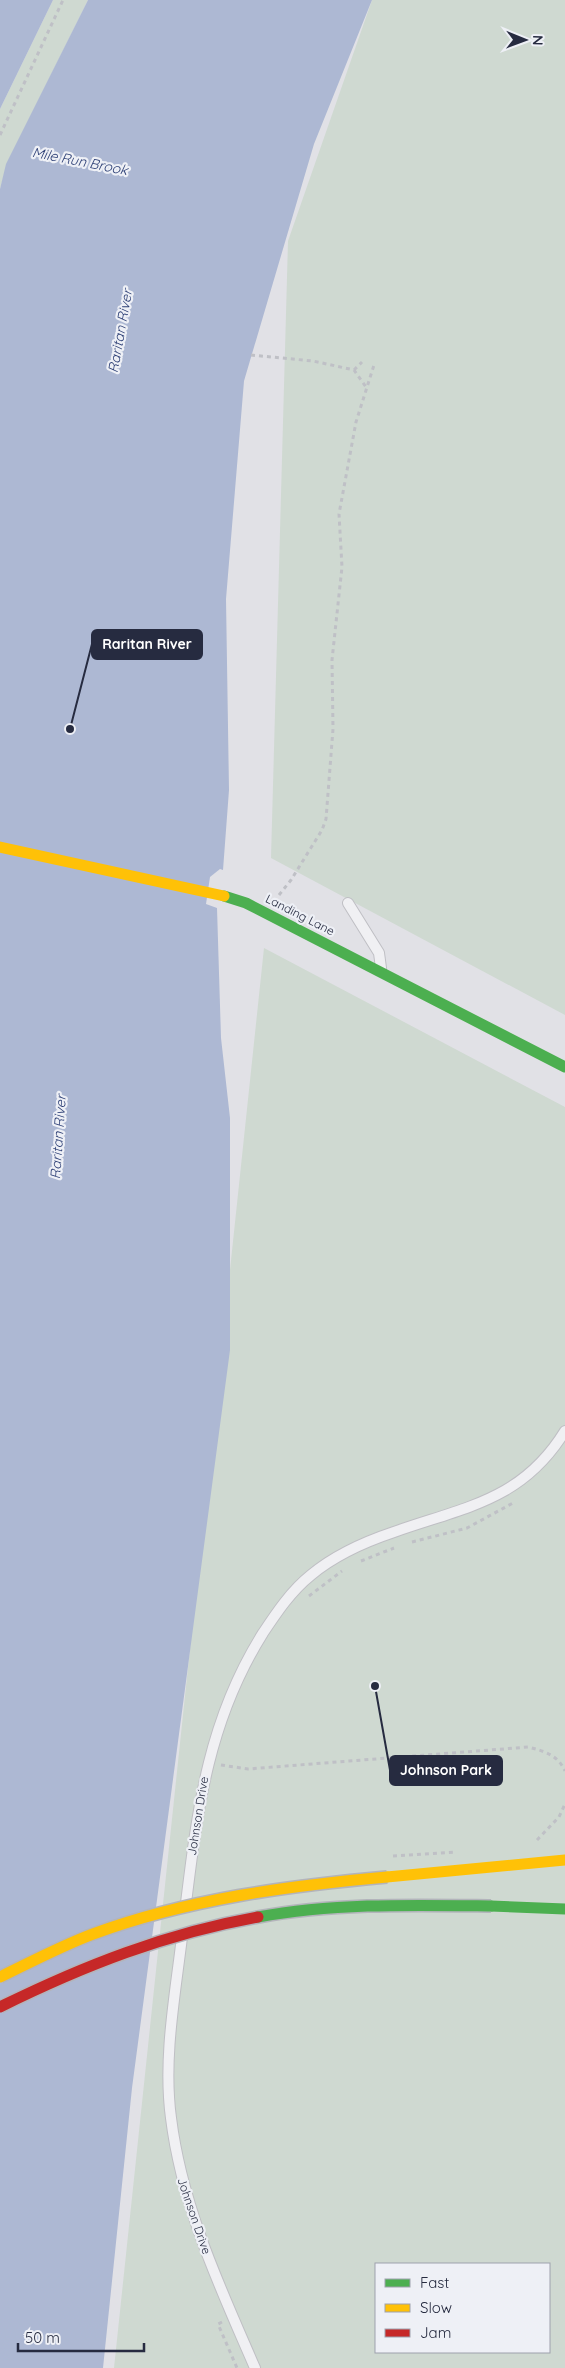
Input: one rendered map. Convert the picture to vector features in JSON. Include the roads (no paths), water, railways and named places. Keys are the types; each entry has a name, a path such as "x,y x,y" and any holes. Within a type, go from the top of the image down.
{"main road":[{"name":"Landing Lane","path":"0,847 212,893 246,904 272,915 565,1067"},
{"path":"0,1977 22,1964 123,1922 185,1905 250,1891 315,1883 565,1860"},
{"path":"387,1877 509,1878"},
{"path":"0,2007 41,1986 122,1953 190,1932 249,1919 316,1909 404,1905 565,1909"}],"lane":[{"path":"348,903 379,952 381,972"},
{"name":"Johnson Drive","path":"255,2368 194,2221 180,2174 172,2126 170,2050 184,1921 199,1805 215,1738 239,1677 254,1647 277,1612 310,1576 347,1551 394,1532 468,1509 508,1490 541,1462 565,1431"}],"water":[{"path":"0,0 53,0 0,109"},
{"name":"Mile Run Brook","path":"88,0 372,0 314,144 244,381 226,599 229,790 223,870 220,869 210,877 206,904 217,908 221,1038 230,1118 230,1350 132,2088 103,2368 0,2368 0,189 6,164"}],"place":[{"name":"Raritan River","path":"70,729"},
{"name":"Johnson Park","path":"375,1686"}]}
